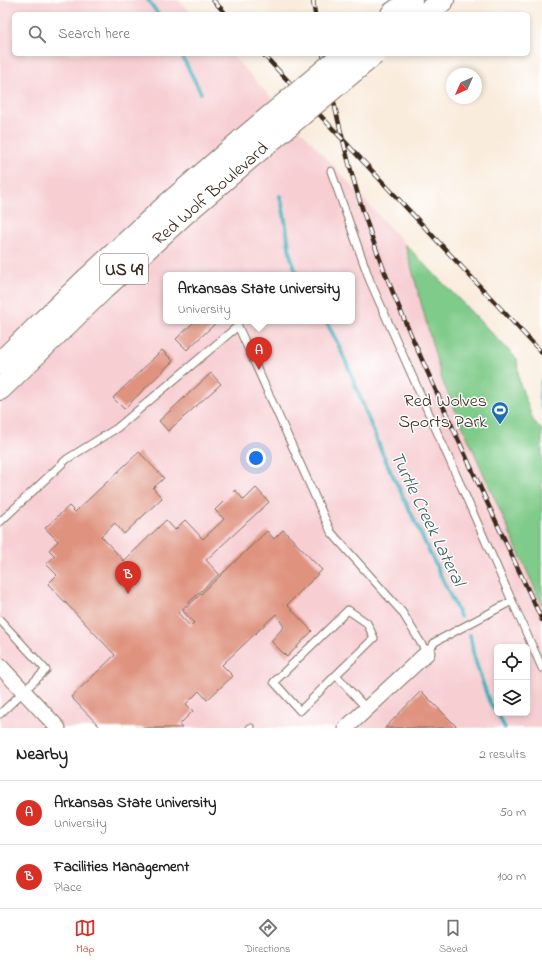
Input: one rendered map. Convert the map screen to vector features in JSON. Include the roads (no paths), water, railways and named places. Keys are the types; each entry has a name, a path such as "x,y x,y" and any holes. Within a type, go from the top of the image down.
{"highway":[{"path":"395,12 411,0"},
{"path":"428,12 443,0"},
{"name":"Red Wolf Boulevard","path":"0,389 103,289 182,216 248,147 342,56"},
{"name":"Red Wolf Boulevard","path":"0,363 93,273 167,205 371,56"}],"street":[{"path":"346,728 427,653"},
{"path":"0,666 58,728"}],"lane":[{"path":"331,171 370,281 542,668"},
{"path":"0,522 68,459 117,428 238,326 331,532 402,612 427,653 435,642 512,600"},
{"path":"348,610 367,623 374,638 336,675 300,711 274,682 348,610"},
{"path":"0,620 46,670 0,714"},
{"path":"336,675 367,709"}],"waterway":[{"name":"Turtle Creek Lateral","path":"148,0 157,12"},
{"name":"Turtle Creek Lateral","path":"182,56 201,93"},
{"name":"Turtle Creek Lateral","path":"280,196 292,262 296,272"},
{"name":"Turtle Creek Lateral","path":"328,324 346,362 389,468 460,616"},
{"path":"542,381 540,398 542,406"},
{"name":"Turtle Creek Lateral","path":"470,635 474,657 489,701 505,728"}],"railway":[{"path":"213,0 224,12"},
{"path":"313,0 315,12"},
{"path":"265,56 542,353"},
{"path":"323,56 352,175 380,260 418,351 542,620"}],"place":[{"name":"Arkansas State University","path":"259,370"},
{"name":"Red Wolves Sports Park","path":"500,425"},
{"name":"Facilities Management","path":"128,594"}]}
